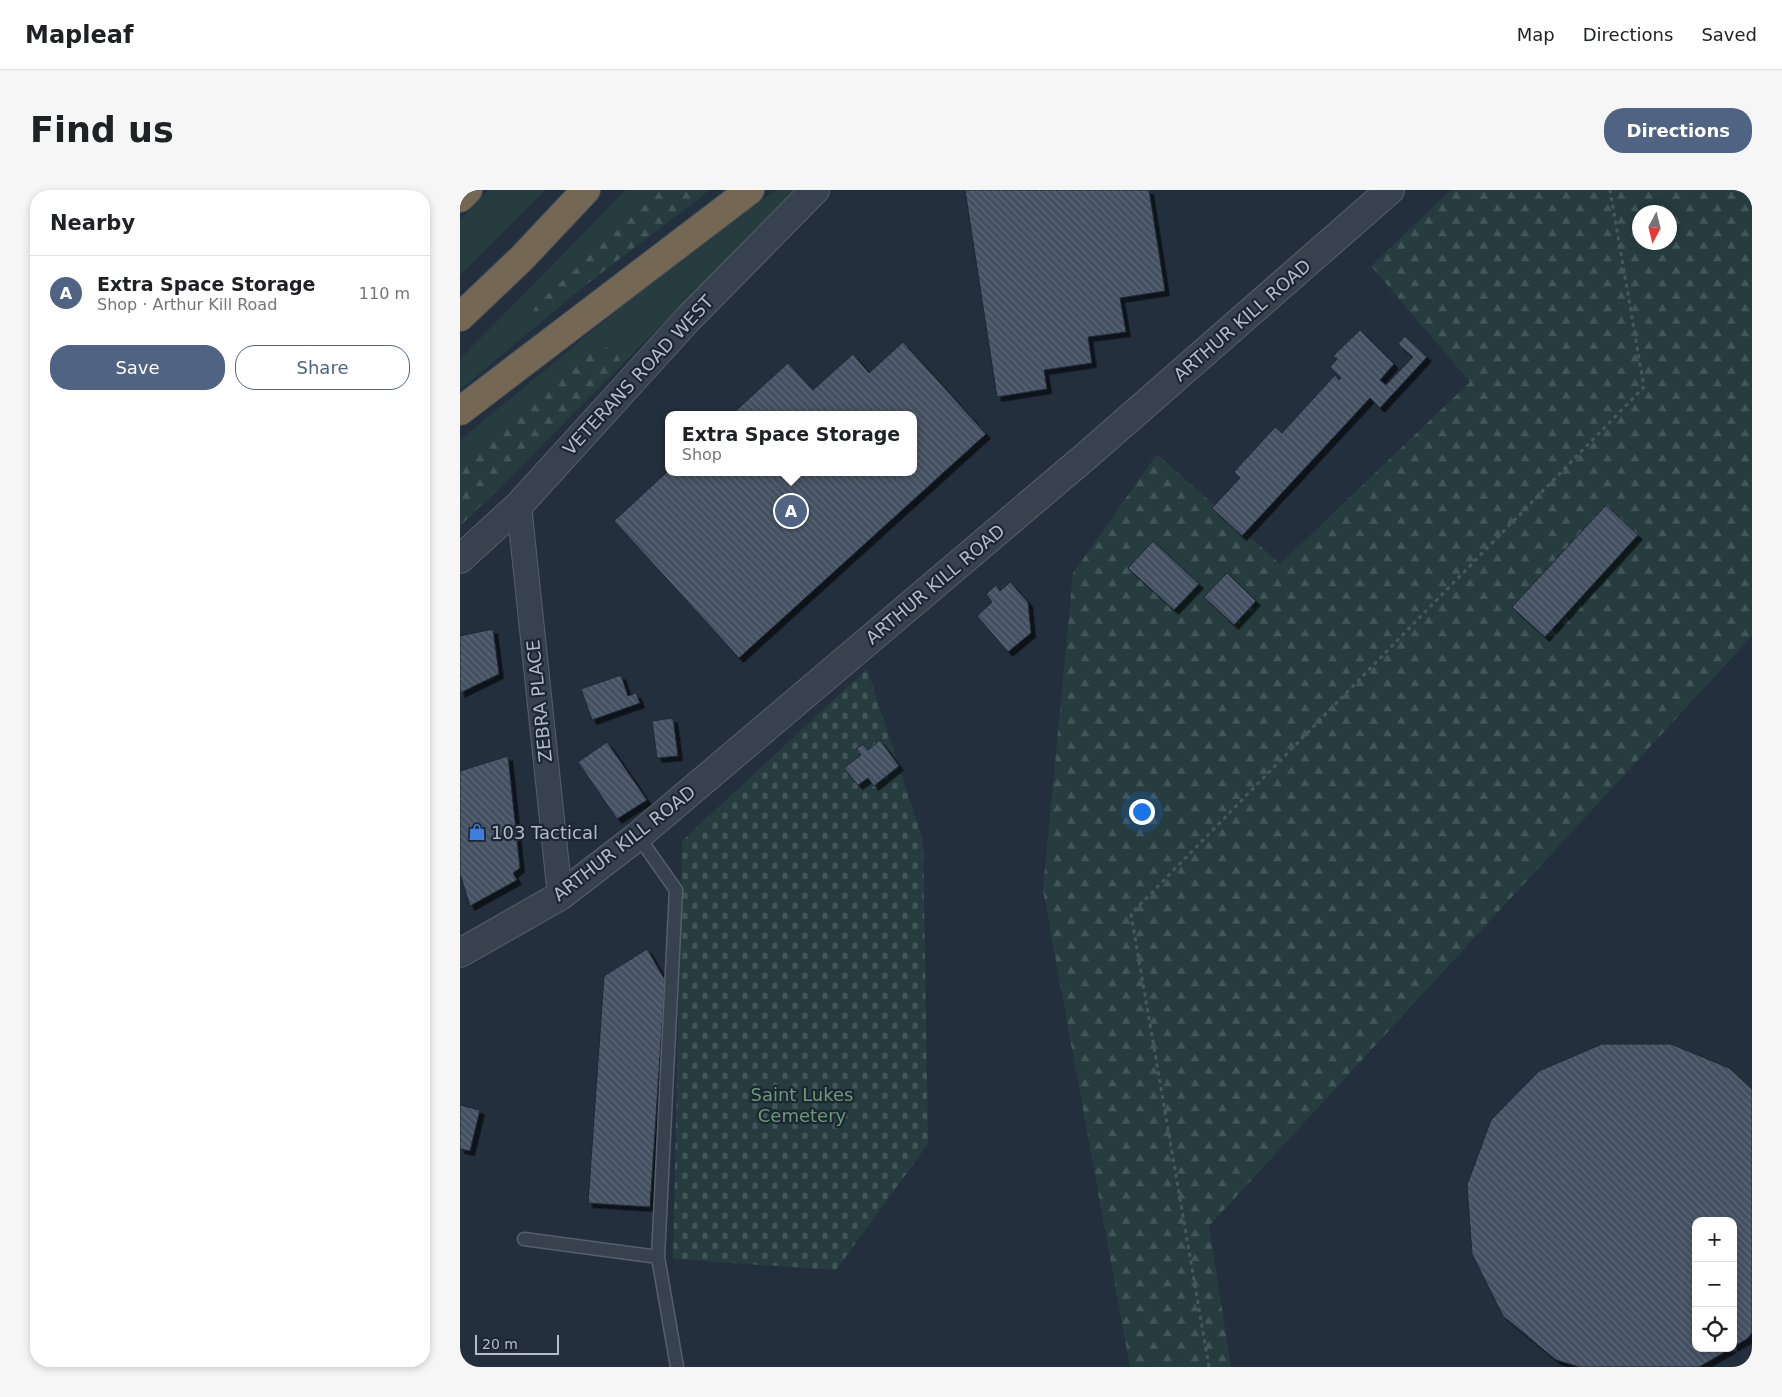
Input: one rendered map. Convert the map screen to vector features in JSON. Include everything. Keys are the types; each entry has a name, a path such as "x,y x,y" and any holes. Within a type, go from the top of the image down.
{"highway":[{"path":"460,198 468,190"},
{"path":"460,317 522,258 586,190"},
{"path":"460,411 750,190"}],"street":[{"name":"VETERANS ROAD WEST","path":"460,559 519,505 687,320 815,190"},
{"name":"ARTHUR KILL ROAD","path":"460,953 560,896 638,836 1085,457 1390,190"},
{"name":"ZEBRA PLACE","path":"519,505 560,896"}],"lane":[{"path":"638,836 676,890 658,1257 677,1367"},
{"path":"524,1239 658,1257"}],"path":[{"path":"1209,1367 1131,914 1644,387 1610,190"}],"green space":[{"path":"489,190 545,190 460,275 460,220"},
{"path":"626,190 710,190 579,290 460,390 460,359"},
{"path":"661,190 709,190 579,290 530,331 529,317 538,303"},
{"path":"776,190 795,190 460,526 460,440 666,270"},
{"path":"1451,190 1752,190 1752,636 1209,1226 1231,1367 1130,1367 1043,890 1073,573 1157,454 1280,564 1470,382 1371,266"},
{"path":"613,345 622,365 460,526 460,461 523,414 576,359"},
{"name":"Saint Lukes Cemetery","path":"867,669 923,840 928,1144 836,1270 673,1259 682,841"}],"building":[{"path":"965,190 1149,190 1165,291 1120,298 1126,332 1088,337 1092,363 1044,370 1047,389 997,397"},
{"path":"1360,330 1394,364 1380,380 1386,385 1413,357 1398,344 1405,336 1427,357 1380,408 1370,398 1242,536 1212,508 1240,478 1234,472 1275,427 1282,433 1335,375 1339,380 1341,378 1330,367 1337,359 1333,356"},
{"path":"903,342 986,434 739,658 614,521 665,474 665,476 917,476 917,411 735,411 788,363 813,390 853,354 869,373"},
{"path":"1606,505 1638,535 1545,637 1512,607"},
{"path":"1153,541 1199,584 1174,610 1128,568"},
{"path":"1227,573 1256,601 1234,625 1204,597"},
{"path":"1010,582 1028,602 1031,633 1008,652 977,616 992,602 986,594 996,585 1000,591"},
{"path":"493,629 499,674 460,693 460,636"},
{"path":"621,675 628,696 636,693 640,703 592,720 581,689"},
{"path":"673,718 678,756 657,758 652,721"},
{"path":"880,740 899,766 874,786 868,778 858,785 844,768 861,755 856,749 863,744 868,750"},
{"path":"607,742 647,800 617,819 578,762"},
{"path":"508,756 520,868 513,873 517,880 470,906 460,874 460,771"},
{"path":"647,949 665,980 650,1207 588,1203 604,976"},
{"path":"1602,1044 1671,1044 1729,1068 1752,1089 1752,1333 1747,1339 1737,1345 1737,1217 1692,1217 1692,1352 1725,1352 1699,1367 1579,1367 1556,1360 1503,1316 1472,1254 1467,1185 1491,1120 1539,1071"},
{"path":"460,1105 480,1110 470,1151 460,1149"}],"place":[{"name":"Extra Space Storage","path":"791,511"},
{"name":"103 Tactical","path":"477,832"}]}
